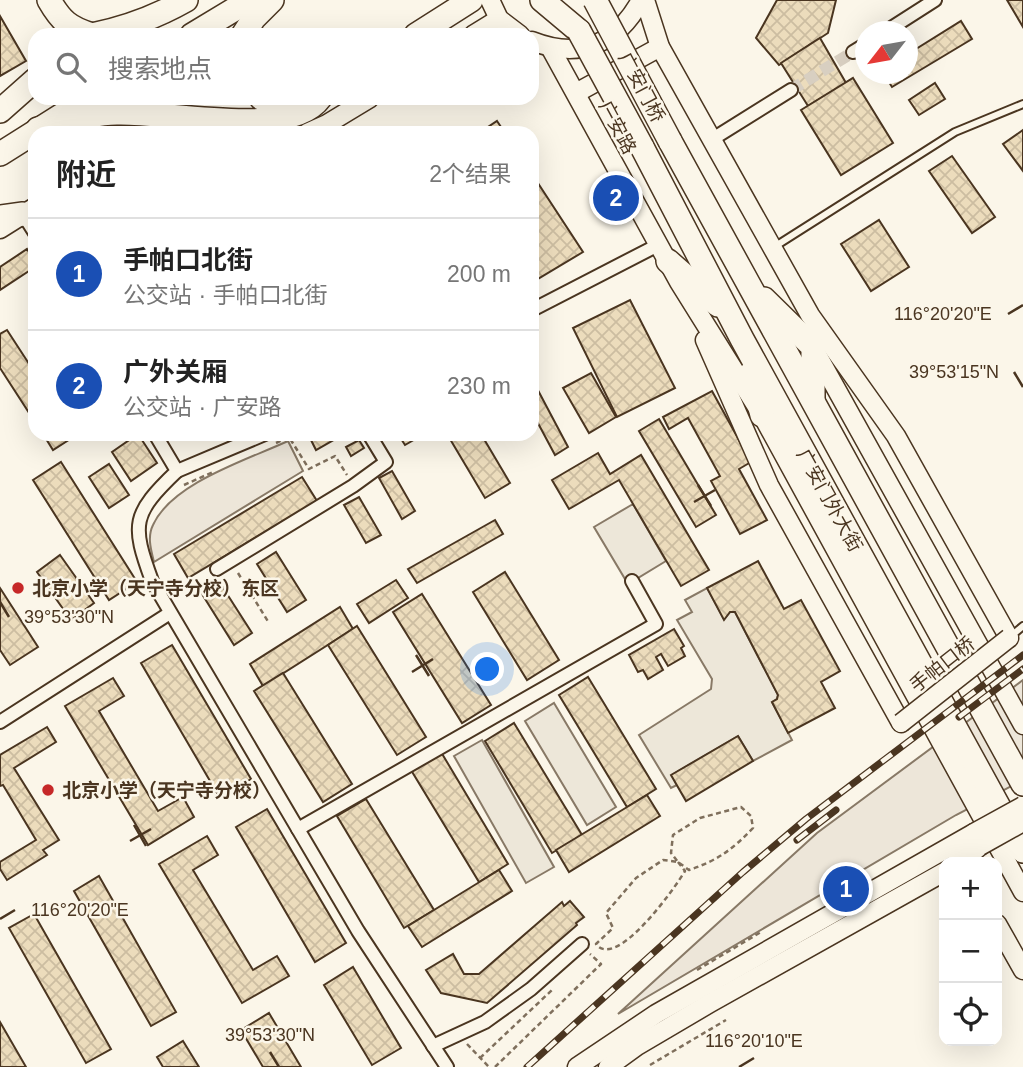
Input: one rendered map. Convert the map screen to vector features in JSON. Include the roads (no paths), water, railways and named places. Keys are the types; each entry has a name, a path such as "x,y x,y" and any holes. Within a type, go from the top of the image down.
{"highway":[{"path":"37,0 49,28"},
{"path":"50,0 58,15 72,28"},
{"path":"123,28 155,17 187,0"},
{"path":"143,28 187,0"},
{"path":"204,28 250,0"},
{"path":"248,28 272,0"},
{"path":"427,28 471,0"},
{"path":"541,0 579,31"},
{"name":"广安门桥","path":"561,0 642,147"},
{"name":"广安门桥","path":"600,4 670,141"},
{"path":"0,111 28,86"},
{"path":"0,117 28,99"},
{"path":"43,126 77,105"},
{"path":"52,126 115,113 232,120 286,118 305,111 312,105"},
{"path":"0,154 28,136"},
{"name":"广安门外大街","path":"670,141 1023,783"},
{"name":"广安门外大街","path":"642,147 742,339 1023,851"},
{"path":"0,217 28,218"},
{"path":"663,253 729,314"},
{"path":"747,281 813,347 813,402"},
{"path":"742,339 762,415"}],"street":[{"path":"490,0 499,19 511,28"},
{"path":"643,0 660,47 810,315 896,436 1016,632"},
{"name":"广安门桥","path":"539,44 551,49 580,49 603,41 630,20 643,0"},
{"path":"902,21 935,0"},
{"path":"484,28 499,19"},
{"path":"576,93 660,47"},
{"name":"广安路","path":"551,49 663,253"},
{"path":"711,140 792,90"},
{"path":"323,126 358,105"},
{"path":"0,229 28,219"},
{"path":"539,307 663,253"},
{"name":"广安门外大街","path":"663,253 762,415 1023,892"},
{"name":"手帕口桥","path":"679,282 769,485 901,723 1016,632"},
{"path":"810,315 813,347 1023,725"},
{"path":"159,441 177,471"},
{"path":"265,441 177,471 153,493 139,520 138,543 152,581 170,613 358,931 447,1067"},
{"path":"217,569 353,486 386,462 373,441"},
{"path":"298,829 656,624 632,581"},
{"path":"0,722 170,613"},
{"path":"577,1067 656,1014 957,855 1023,806"},
{"path":"977,839 1023,822"},
{"path":"608,1067 637,1046 710,1003 939,875"},
{"path":"1002,933 1023,970"},
{"path":"433,1046 485,1022 586,948"}],"lane":[{"path":"772,248 955,132 1023,104"}],"tunnel":[{"path":"791,90 853,52"}],"railway":[{"path":"527,1067 743,872 806,819 1023,655"},
{"path":"959,717 1023,669"},
{"path":"797,840 836,810"}],"place":[{"name":"广外关厢","path":"616,198"},
{"name":"北京小学（天宁寺分校）东区","path":"18,588"},
{"name":"北京小学（天宁寺分校）","path":"48,790"},
{"name":"手帕口北街","path":"846,889"}]}
